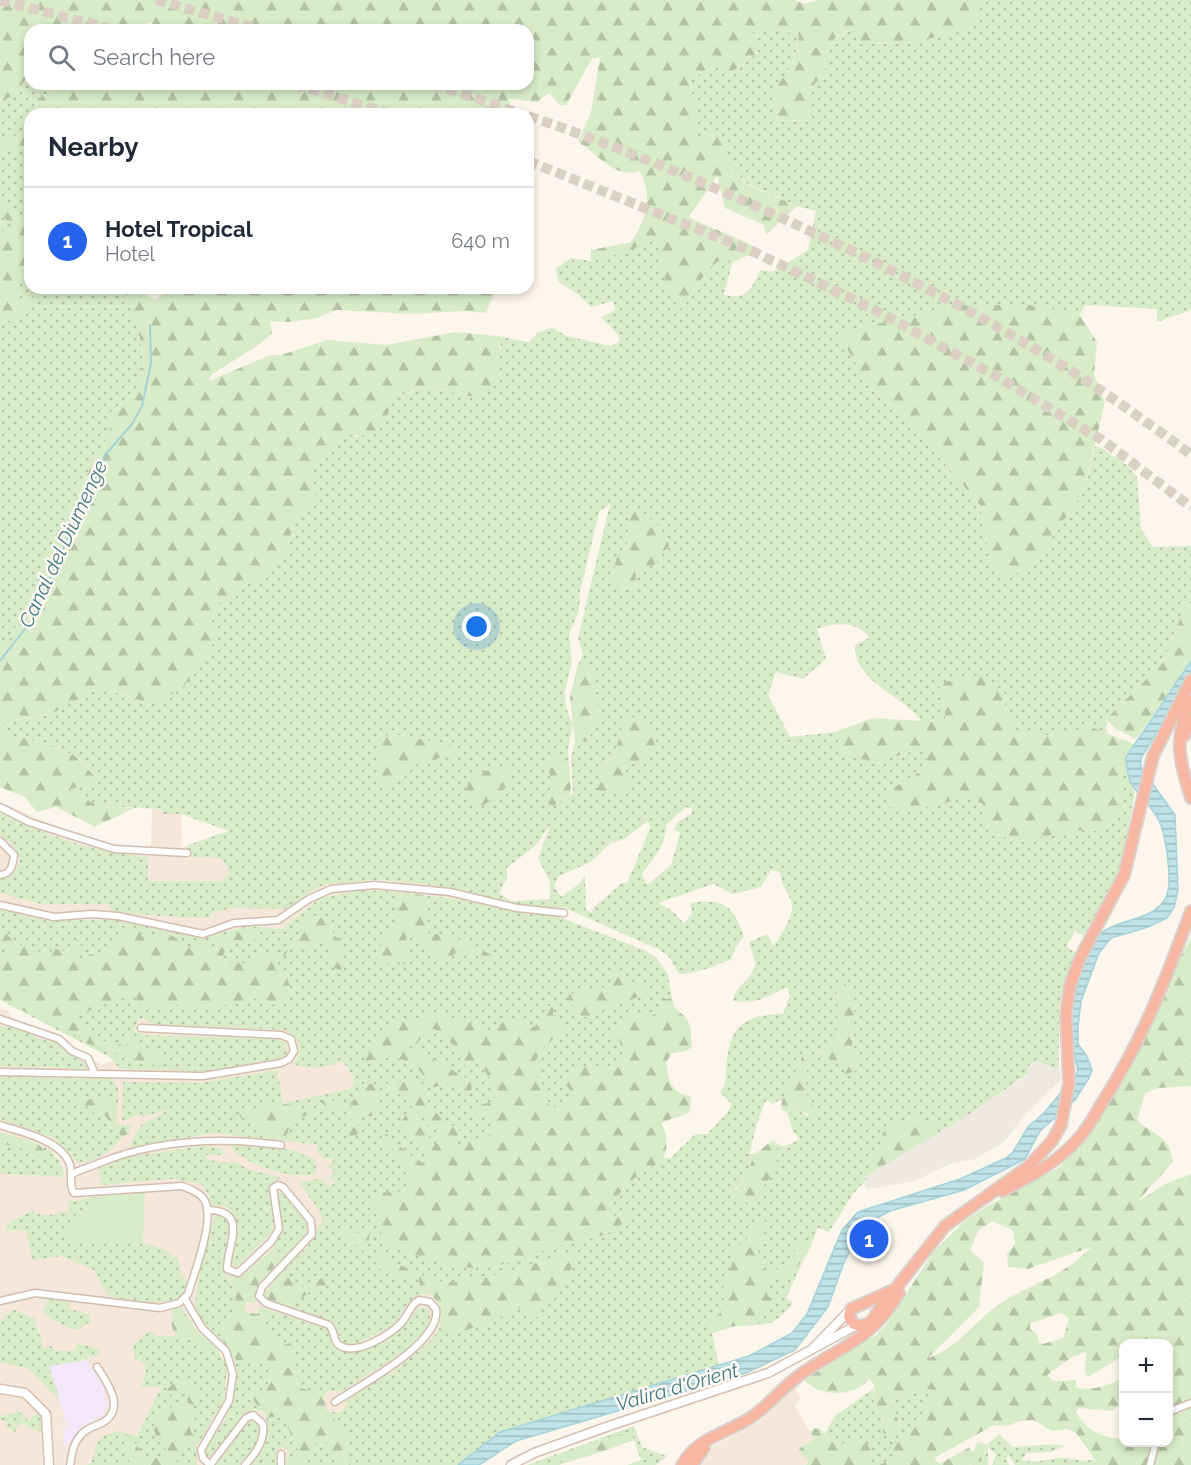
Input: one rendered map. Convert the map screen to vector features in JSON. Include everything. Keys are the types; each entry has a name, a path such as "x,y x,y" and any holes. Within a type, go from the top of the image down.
{"highway":[{"path":"862,1328 945,1226 971,1205 1019,1173 1052,1141 1066,1111 1069,1083 1066,1014 1070,986 1080,957 1102,921 1124,875 1140,801 1153,756 1191,680"},
{"path":"1153,756 1190,698"},
{"path":"1190,698 1178,742 1182,771 1191,798"},
{"path":"1191,719 1186,729 1183,746 1191,777"},
{"path":"971,1205 1044,1168 1065,1152 1088,1127 1126,1064 1146,1025 1191,912"},
{"path":"692,1465 705,1446 752,1416 803,1372 862,1328 883,1318 908,1274"},
{"path":"862,1328 850,1319 850,1310 856,1304 863,1303 898,1286"},
{"path":"862,1328 871,1309 863,1303"},
{"path":"682,1465 698,1445 725,1432"}],"main road":[{"path":"810,1351 850,1310"},
{"path":"511,1465 534,1453 609,1426 768,1373 862,1328"},
{"path":"0,1389 25,1393 46,1414 49,1465"}],"street":[{"path":"0,807 29,822 114,849 187,853"},
{"path":"0,841 14,855 13,866 8,872 0,875"},
{"path":"0,906 54,917 111,915 203,934 234,923 278,920 309,899 331,889 375,885 450,892 517,908 564,914"},
{"path":"0,1019 59,1040 72,1051 88,1058 95,1074"},
{"path":"0,1072 213,1076 281,1063 289,1059 294,1051 291,1040 281,1035 141,1028"},
{"path":"0,1125 50,1144 68,1159 71,1186 78,1194 154,1186 182,1186 199,1195 207,1210 208,1224 185,1299 202,1328 226,1351 233,1374 229,1401 201,1450 203,1458 210,1465 246,1418 253,1415 263,1424 263,1434 259,1447 245,1465"},
{"path":"71,1176 80,1169 123,1153 221,1140 281,1145"},
{"path":"207,1210 222,1211 230,1218 234,1233 227,1269 238,1273 276,1235 279,1223 273,1188 278,1185 283,1187 311,1221 312,1234 262,1287 259,1296 272,1306 329,1325 341,1347 349,1349 363,1345 395,1328 419,1300 430,1302 436,1309 434,1326 421,1344 335,1402"},
{"path":"0,1301 19,1294 44,1293 160,1308 185,1299"},
{"path":"70,1465 73,1449 80,1436 105,1421 112,1413 114,1405 112,1391 97,1367"},
{"path":"1173,1410 1191,1403"},
{"path":"1150,1465 1155,1447"},
{"path":"281,1454 281,1465"}],"shaded area":[{"path":"0,802 81,837 110,844 151,847 152,809 162,809 163,814 181,814 182,847 229,831 316,871 359,882 405,882 452,888 510,904 498,949 456,899 389,891 362,890 320,898 282,929 249,926 201,937 113,919 49,921 0,909"},
{"path":"0,1008 8,1011 13,1018 57,1037 102,1065 132,1053 134,1024 146,1009 346,1026 343,1065 353,1077 354,1084 350,1089 351,1122 326,1226 318,1228 313,1241 430,1294 442,1313 490,1360 333,1413 326,1410 323,1400 222,1341 233,1358 248,1412 260,1409 331,1465 174,1465 227,1366 222,1353 192,1328 182,1336 155,1336 144,1363 146,1372 141,1387 163,1385 137,1436 117,1431 86,1465 52,1465 49,1416 41,1404 0,1387 0,1174 65,1177 64,1166 56,1154 39,1145 0,1132"},
{"path":"1037,1061 1054,1069 1060,1068 1061,1080 1027,1112 1004,1142 975,1159 950,1164 915,1181 867,1189 863,1184 867,1179 866,1176 970,1114 1029,1074 1028,1066"},
{"path":"86,1360 103,1383 107,1408 101,1417 78,1429 70,1444 64,1445 63,1428 68,1428 48,1366"},
{"path":"802,1378 804,1380 795,1389 801,1399 795,1406 814,1439 805,1465 698,1465 710,1448 757,1423 768,1414"},
{"path":"0,1393 21,1393 43,1413 46,1465 0,1465"}],"green space":[{"path":"0,0 795,0 805,4 817,0 982,0 978,3 977,18 971,29 911,43 861,44 848,30 834,39 826,56 825,71 809,91 812,120 774,121 773,87 792,64 799,35 780,30 753,32 758,53 730,73 718,63 690,80 695,113 694,139 715,130 728,141 728,163 746,184 797,206 766,235 764,225 725,208 717,176 689,217 759,250 732,263 724,257 708,269 682,309 672,296 665,277 661,262 660,238 613,256 591,261 591,250 631,242 641,225 647,198 644,180 639,171 630,173 614,169 578,142 591,112 600,57 592,59 566,105 560,105 549,93 537,102 509,99 511,108 43,108 39,106 41,95 69,90 534,90 534,24 151,24 154,21 146,24 24,24 24,81 13,95 2,102 0,100"},
{"path":"982,0 1191,0 1191,310 1157,322 1157,309 1085,305 1080,315 1035,306 870,388 907,419 980,505 990,560 1032,565 1084,491 1095,447 1100,447 1127,465 1137,477 1141,529 1153,547 1191,546 1191,603 1184,609 1162,664 1106,719 1107,733 1091,727 1052,736 1018,732 1006,714 1004,691 939,683 946,720 921,721 903,703 871,679 863,669 857,658 855,645 869,638 858,628 846,624 817,629 826,659 803,679 776,672 768,695 790,737 835,732 842,752 874,763 913,751 925,751 929,763 913,777 889,790 968,797 983,804 990,833 1020,841 1081,830 1104,831 1122,791 1120,771 1126,770 1135,792 1124,850 1116,877 1084,936 1075,931 1066,947 1075,952 1064,983 1059,1008 1059,1067 1055,1069 1037,1061 1028,1066 1029,1073 970,1114 866,1176 867,1179 853,1194 829,1232 818,1228 786,1298 793,1303 785,1312 767,1324 735,1326 712,1333 719,1365 500,1432 458,1465 285,1465 289,1453 287,1449 281,1447 276,1451 277,1465 251,1465 263,1446 267,1433 267,1419 264,1412 255,1409 246,1414 213,1456 207,1456 205,1449 228,1412 236,1384 236,1369 232,1356 224,1344 198,1318 195,1308 202,1262 216,1215 223,1216 230,1228 223,1266 236,1297 231,1316 274,1313 273,1311 328,1329 336,1347 352,1351 372,1346 390,1337 404,1326 418,1307 429,1309 431,1321 414,1345 342,1391 328,1391 323,1402 329,1412 340,1412 346,1406 347,1399 384,1373 392,1375 432,1339 440,1328 443,1317 440,1306 430,1294 420,1294 409,1302 394,1325 353,1346 342,1343 334,1323 289,1307 308,1292 281,1273 313,1241 319,1224 323,1225 319,1210 299,1183 321,1178 330,1187 335,1182 328,1178 334,1173 328,1166 334,1160 332,1157 325,1160 317,1152 318,1145 214,1133 130,1147 141,1125 170,1109 142,1117 139,1114 122,1122 123,1082 200,1083 277,1070 283,1103 350,1089 354,1084 353,1077 342,1061 318,1067 294,1064 299,1044 291,1033 285,1030 153,1024 142,1018 138,1019 134,1031 145,1035 277,1039 286,1043 287,1053 282,1058 206,1071 119,1069 113,1059 0,1000 0,909 49,921 113,919 201,937 249,926 282,929 320,898 362,890 456,899 528,914 557,916 644,950 656,957 668,975 674,1009 690,1027 692,1047 686,1051 672,1053 666,1062 672,1085 679,1092 691,1097 689,1113 661,1123 666,1135 664,1158 670,1158 696,1134 707,1134 732,1104 720,1092 724,1087 730,1044 734,1034 747,1021 756,1017 783,1014 790,995 787,987 754,1001 733,1001 737,991 754,967 755,960 749,942 767,934 774,946 788,923 792,903 783,886 780,872 771,870 761,887 733,894 713,884 658,903 674,912 684,924 692,914 690,903 719,903 731,911 740,926 744,937 736,947 731,960 686,974 679,974 669,957 660,950 565,908 510,904 452,888 405,882 375,880 331,884 318,887 287,909 232,908 214,912 208,918 124,912 112,910 108,904 41,904 0,893 0,879 16,870 19,859 13,846 0,835 0,812 11,818 8,825 12,818 78,844 148,857 148,881 223,881 229,870 221,858 188,857 188,845 229,831 181,814 163,814 162,809 98,806 70,789 99,782 75,755 34,741 0,733 0,726 3,723 48,715 98,688 150,705 210,622 220,601 262,576 287,552 294,521 316,498 309,470 344,432 358,437 392,397 430,387 471,396 501,347 496,336 529,342 539,332 552,328 567,336 610,346 620,341 616,332 601,317 616,310 613,301 591,307 578,294 558,282 556,268 571,258 591,261 660,238 664,253 661,265 682,309 708,269 724,256 732,263 724,295 738,296 748,292 760,270 773,272 808,250 816,211 797,206 746,183 728,163 728,141 693,140 695,113 690,80 718,63 731,73 758,53 752,32 780,30 799,35 792,64 785,76 773,88 775,121 811,120 809,91 825,71 826,56 834,39 849,30 861,44 911,43 939,36 977,18 978,3","holes":["610,504 578,638 583,655 577,667 593,668 593,683 599,714 588,740 575,742 571,758 573,794 553,806 547,803 552,782 568,766 570,775 568,750 573,724 566,708 565,691 572,662 569,634 579,611 580,592 599,512","630,510 669,546 654,565 636,573 635,589 614,588 616,557 627,550","624,720 648,758 623,767 624,773 605,762 614,758","393,734 455,746 416,764 404,777 395,776","686,807 692,809 691,814 678,822 674,829 680,833 671,865 647,885 642,874 658,851 666,825","648,821 650,828 627,883 622,883 593,908 593,913 586,910 585,876 579,884 561,897 554,886 559,876 589,863 611,843 623,840","551,824 538,858 550,882 550,899 511,901 499,893 507,878 507,868 536,845","837,992 856,1002 852,1042 858,1070 816,1051 837,1040 839,1005","808,1053 805,1092 811,1109 808,1116 795,1109 788,1114 793,1132 800,1139 783,1146 773,1140 777,1148 775,1165 749,1205 734,1191 746,1176 755,1154 750,1154 765,1103 767,1100 773,1104 779,1100 782,1101 804,1054"]},
{"path":"24,83 24,90 70,90 42,95 48,108 24,108 24,133 0,143 0,100 2,102"},
{"path":"24,133 24,148 0,148 0,143"},
{"path":"0,148 24,148 24,294 127,294 140,340 143,367 141,380 135,391 110,413 110,431 55,536 49,556 8,643 0,648"},
{"path":"2,199 24,220 24,277 12,282 16,288 17,303 40,294 43,300 24,308 23,319 10,321 0,319 0,232 12,227 0,212"},
{"path":"127,294 143,294 156,300 162,294 494,294 485,313 463,311 412,314 336,310 317,318 288,322 270,321 272,333 260,344 211,375 209,381 268,356 284,354 327,340 386,345 456,332 496,336 500,354 494,381 480,394 466,396 434,388 415,390 392,397 383,424 372,433 355,435 344,433 310,470 316,498 294,521 287,552 262,576 220,601 210,622 218,634 208,654 182,689 150,705 123,694 98,688 51,714 4,723 0,726 0,648 8,643 49,556 55,536 110,431 110,413 135,391 141,380 143,354"},
{"path":"959,305 1030,305 1080,315 1097,342 1094,374 1105,402 1084,491 1032,565 1008,578 990,560 980,505 907,419 870,388 838,333"},
{"path":"630,509 655,522 664,533 669,546 654,565 636,573 635,589 613,588 616,556 627,550"},
{"path":"1191,603 1191,661 1136,739 1116,729 1106,719 1162,664 1184,609"},
{"path":"577,667 593,668 593,683 599,714 588,740 575,742 570,697"},
{"path":"980,675 1004,691 1006,714 1018,732 1052,736 1091,727 1134,744 1126,757 1126,770 1120,771 1122,791 1119,818 1104,831 1081,830 1020,841 990,833 983,804 968,797 904,813 888,806 889,790 913,777 929,763 925,752 913,751 874,763 842,752 835,732 872,718 946,720 939,683"},
{"path":"640,716 650,724 656,741 648,758 623,767 624,773 630,779 628,788 620,794 598,790 600,771 614,758 624,719"},
{"path":"0,733 34,741 74,755 100,782 70,789 98,806 134,808 95,827 56,807 37,812 25,797 0,787"},
{"path":"393,734 455,746 454,754 416,764 404,777 395,776 384,791 378,771 381,737"},
{"path":"555,751 567,764 571,789 570,795 553,806 546,803 552,782 545,758"},
{"path":"508,768 513,786 508,786 482,807 472,804 466,796 468,780 476,772"},
{"path":"406,893 424,895 425,933 452,936 494,956 492,959 457,951 443,966 434,960 428,950 407,934 409,966 392,960 382,967 376,957 384,937 399,919 396,898"},
{"path":"319,914 337,938 341,939 341,970 331,967 331,947 318,942 297,951 294,946 299,936 300,924 306,919 316,919"},
{"path":"116,926 142,931 141,936 159,942 155,934 165,932 185,943 187,950 194,941 201,941 206,948 215,947 214,939 244,931 259,931 261,935 258,939 228,941 221,962 245,963 266,954 288,951 274,968 287,978 293,995 282,995 278,1003 272,1005 264,998 222,1006 165,1006 146,1009 138,1004 136,996 116,1000 78,1015 85,1030 104,1041 127,1046 126,1034 133,1033 141,1044 164,1058 162,1063 152,1065 83,1042 64,1026 48,1023 0,999 0,987 3,982 0,975 0,956 9,949 0,943 0,927 14,942 46,954 55,949 71,953 74,942 79,939 81,944 78,960 91,954 96,956 113,940 123,936"},
{"path":"1191,937 1191,1086 1158,1088 1145,1093 1137,1120 1165,1141 1173,1162 1137,1202 1167,1183 1191,1174 1191,1465 1099,1465 1076,1433 1067,1429 1053,1431 1033,1420 1019,1421 1009,1426 994,1425 934,1458 939,1464 970,1447 971,1452 974,1451 976,1444 986,1447 981,1461 969,1465 879,1465 893,1459 893,1443 909,1435 926,1410 923,1407 940,1391 913,1392 899,1397 890,1404 901,1426 893,1435 883,1433 882,1407 874,1409 874,1384 869,1379 855,1390 837,1393 819,1390 804,1380 876,1335 886,1325 934,1251 965,1221 987,1206 1060,1167 1098,1116","holes":["992,1221 1013,1230 1015,1244 1007,1254 1008,1267 1028,1269 1091,1247 1073,1264 998,1305 951,1346 928,1358 979,1307 984,1262 970,1250 978,1231","1062,1313 1069,1319 1063,1338 1043,1344 1039,1342 1036,1333 1030,1329 1030,1323"]},
{"path":"613,970 619,970 625,978 647,989 646,994 603,1010 595,1017 582,1017 568,1000 569,994 611,986"},
{"path":"843,980 856,1002 852,1042 858,1070 845,1074 844,1066 816,1050 837,1040 838,1001"},
{"path":"664,999 671,999 675,1008 689,1024 692,1047 686,1051 672,1053 666,1062 672,1085 679,1092 691,1097 689,1113 661,1122 665,1136 665,1155 620,1193 607,1213 613,1217 629,1209 632,1213 618,1227 587,1240 555,1247 506,1263 476,1268 426,1259 398,1250 381,1240 381,1225 371,1200 375,1193 405,1191 410,1181 393,1149 382,1141 382,1136 387,1134 406,1152 423,1163 425,1155 400,1123 412,1107 418,1113 432,1144 444,1144 440,1142 438,1131 427,1124 428,1119 415,1105 413,1096 390,1093 383,1087 383,1084 414,1081 421,1089 425,1079 421,1071 407,1061 399,1059 381,1058 364,1062 392,1022 436,1015 481,1025 486,1035 508,1020 534,1027 542,1019 547,1006 554,1005 553,1014 564,1029 542,1049 536,1060 540,1065 534,1069 551,1109 570,1099 571,1091 561,1080 564,1072 570,1073 589,1065 612,1067 626,1050 620,1045 621,1039 605,1034 633,1014 651,1016 659,1012 659,1004","holes":["435,1029 463,1054 463,1064 471,1070 474,1064 481,1064 489,1078 493,1087 493,1097 491,1102 480,1105 475,1113 488,1120 493,1134 456,1146 448,1145 454,1138 463,1138 461,1132 430,1108 421,1089 424,1086 432,1088 452,1082 471,1093 472,1081 419,1052 408,1052 408,1048 416,1044 428,1030"]},
{"path":"0,1026 36,1030 37,1038 58,1043 93,1069 0,1066"},
{"path":"808,1052 805,1092 811,1100 815,1117 795,1109 788,1114 781,1108 804,1053"},
{"path":"0,1077 111,1079 118,1088 118,1108 98,1107 122,1137 97,1159 77,1162 54,1138 0,1119"},
{"path":"363,1084 372,1084 381,1093 375,1100 376,1108 372,1116 364,1117 359,1113 357,1135 350,1136 351,1102 361,1096"},
{"path":"80,1099 112,1100 117,1105 117,1125 131,1125 128,1134 122,1137 101,1111 95,1111 89,1117 84,1116 89,1111 87,1106 79,1104"},
{"path":"326,1099 344,1104 344,1107 292,1119 285,1140 266,1137 256,1121 241,1118 239,1113 278,1104 312,1110 328,1109 320,1101"},
{"path":"915,1116 934,1122 938,1133 876,1170 868,1169 879,1149 883,1133 890,1125"},
{"path":"0,1132 31,1141 50,1151 62,1166 65,1177 0,1174"},
{"path":"0,1132 39,1145 53,1161 48,1161 30,1151 0,1143"},
{"path":"773,1140 778,1157 767,1182 749,1206 745,1199 726,1204 746,1176 755,1154"},
{"path":"232,1143 293,1150 314,1160 317,1171 313,1175 292,1175 269,1169 248,1160 231,1148"},
{"path":"201,1146 219,1148 224,1153 206,1155 206,1159 236,1162 250,1170 281,1177 269,1187 274,1215 272,1232 236,1268 231,1262 237,1233 236,1219 227,1207 211,1205 209,1195 201,1184 172,1179 101,1185 99,1166 121,1158"},
{"path":"145,1191 143,1243 65,1240 76,1215 98,1203 101,1196"},
{"path":"281,1191 309,1226 306,1235 283,1258 273,1249 283,1228 278,1195"},
{"path":"101,1196 98,1203 76,1215 65,1240 125,1241 154,1246 168,1252 179,1260 181,1275 188,1282 180,1298 153,1302 108,1296 94,1270 62,1256 32,1260 26,1230 5,1231 9,1223 34,1210 35,1214 50,1215 70,1210 68,1202"},
{"path":"761,1216 767,1224 758,1253 764,1275 783,1265 806,1239 812,1244 796,1268 770,1282 765,1290 774,1306 757,1318 760,1325 735,1326 712,1333 706,1327 730,1303 720,1296 731,1267 731,1252 745,1242"},
{"path":"340,1227 358,1233 370,1230 367,1254 339,1230"},
{"path":"273,1249 283,1258 258,1284 256,1303 246,1302 245,1312 258,1314 259,1307 273,1311 261,1328 280,1346 291,1343 300,1388 324,1395 326,1410 333,1413 335,1422 344,1432 350,1433 347,1453 352,1459 350,1465 339,1465 325,1440 313,1444 309,1455 300,1465 294,1464 292,1462 300,1455 282,1414 269,1418 253,1400 254,1394 265,1389 273,1370 261,1362 236,1360 225,1345 220,1322 231,1317 236,1297 228,1275 242,1275"},
{"path":"578,1251 557,1295 543,1309 539,1317 531,1318 527,1310 517,1308 501,1317 456,1332 439,1330 442,1315 439,1306 430,1294 420,1294 419,1277 398,1276 386,1272 376,1264 372,1257 375,1253 435,1281 461,1282 475,1276 488,1277"},
{"path":"281,1273 302,1287 327,1276 330,1281 327,1285 315,1288 289,1307 269,1300 264,1294"},
{"path":"41,1298 69,1301 68,1308 88,1314 92,1325 87,1323 78,1330 69,1328 42,1313 49,1301"},
{"path":"181,1307 197,1331 210,1345 206,1352 198,1348 192,1337 187,1337 182,1343 176,1335 171,1318 174,1308"},
{"path":"13,1309 35,1319 43,1348 51,1346 56,1351 76,1350 77,1343 101,1350 96,1357 89,1355 86,1360 49,1366 59,1397 57,1398 29,1369 0,1362 0,1321"},
{"path":"192,1328 216,1346 227,1366 224,1400 197,1446 197,1465 86,1465 91,1462 99,1438 117,1431 137,1436 162,1386 141,1387 146,1372 144,1363 135,1359 133,1345 148,1332 155,1332 156,1336 181,1336"},
{"path":"182,1378 190,1381 195,1387 194,1405 188,1403 186,1394 165,1395 164,1391"},
{"path":"873,1389 874,1408 882,1407 882,1424 901,1426 890,1404 914,1392 940,1391 911,1435 904,1442 893,1444 893,1459 879,1465 869,1465 873,1453 862,1442 834,1445 825,1433 835,1416"},
{"path":"175,1405 190,1406 196,1416 190,1429 192,1434 199,1436 198,1445 187,1445 174,1465 130,1465 123,1436 128,1434 144,1455 158,1459 166,1448 158,1441 153,1427 161,1412"},
{"path":"17,1409 29,1421 39,1410 44,1431 33,1430 22,1422 15,1432 6,1426 7,1423 0,1419 0,1416 16,1413"},
{"path":"250,1420 256,1420 260,1431 256,1444 248,1455 240,1465 215,1465"},
{"path":"634,1426 642,1447 667,1456 656,1465 627,1465 641,1460 634,1440 559,1465 527,1465"},
{"path":"814,1428 820,1429 834,1444 862,1442 872,1447 873,1453 869,1465 805,1465 808,1462 799,1449 814,1439 810,1432"},
{"path":"634,1433 633,1439 605,1450 573,1460 555,1461 579,1446 604,1438"},
{"path":"999,1434 1012,1447 1056,1444 1065,1446 1050,1452 1027,1453 1022,1460 1093,1459 1099,1465 1015,1465 1009,1456 1006,1458 1009,1465 992,1465 996,1455 988,1447 988,1465 969,1465 982,1461 986,1448 976,1444 979,1442 987,1445"}],"water":[{"name":"Valira d'Orient","path":"1191,661 1191,676 1141,758 1141,767 1175,815 1178,890 1174,908 1167,918 1148,927 1111,938 1099,953 1081,1001 1078,1026 1078,1044 1087,1056 1092,1070 1075,1100 1040,1131 1025,1159 964,1190 890,1211 863,1225 843,1265 828,1307 795,1350 746,1373 516,1441 479,1465 458,1465 500,1432 749,1356 792,1333 807,1314 842,1230 858,1212 960,1179 1006,1158 1013,1152 1028,1127 1044,1113 1078,1072 1071,1042 1071,1019 1085,961 1095,940 1112,927 1156,909 1163,902 1168,891 1167,854 1161,825 1133,786 1129,778 1126,757"}],"waterway":[{"name":"Canal del Diumenge","path":"0,661 31,621 105,455 132,424 142,406 151,363 150,325"}],"tunnel":[{"path":"0,0 91,24"},
{"path":"156,0 242,24"},
{"path":"314,90 371,108"},
{"path":"451,90 504,108"},
{"path":"534,118 570,130 734,196 924,287 1060,364 1191,455"},
{"path":"534,163 754,252 871,308 998,377 1102,440 1191,507"}],"place":[{"name":"Hotel Tropical","path":"869,1239"}]}
